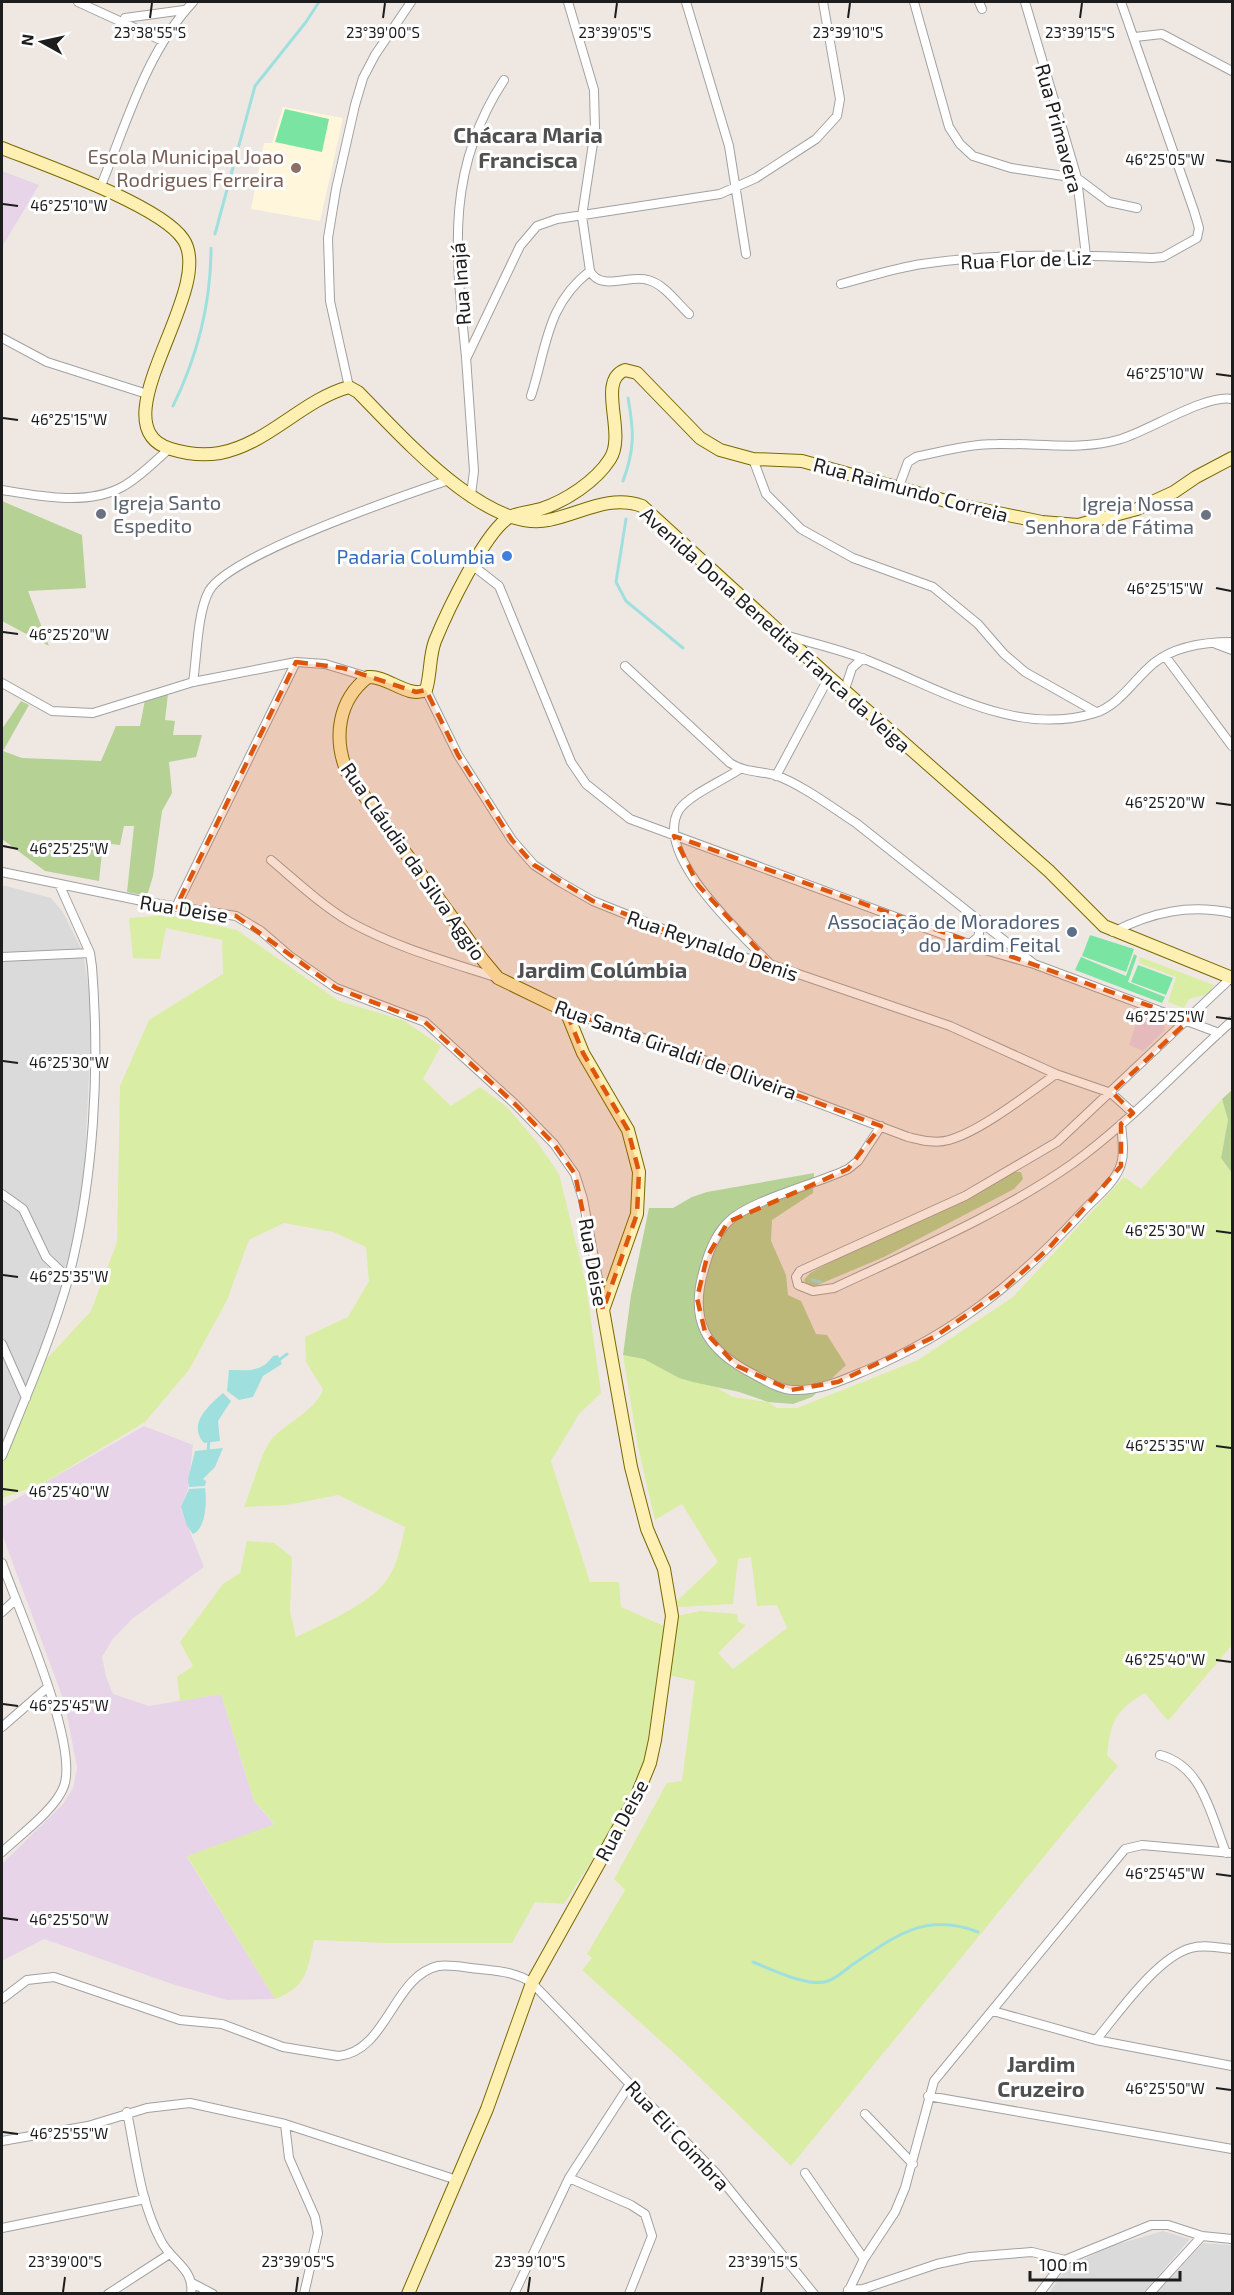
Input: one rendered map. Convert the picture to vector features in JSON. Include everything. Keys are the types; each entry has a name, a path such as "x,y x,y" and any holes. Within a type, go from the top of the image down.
{"street":[{"path":"78,2 163,41"},
{"path":"100,188 163,41 193,2"},
{"path":"2,148 100,188 150,213 176,230 184,239 190,253 186,290 147,394 148,430 154,440 169,448 199,454 238,448 328,395 349,387 330,301 327,261 333,208 363,78 411,2"},
{"path":"686,2 729,146 746,254"},
{"path":"466,359 527,235 546,221 720,194 736,188 816,139 837,116 840,106 839,88 823,2"},
{"path":"914,2 949,127 960,144 973,156 990,163 1077,178 1109,202 1137,208"},
{"name":"Rua Primavera","path":"1025,2 1077,178 1086,256"},
{"path":"1121,2 1135,37 1162,34 1233,71"},
{"path":"569,3 594,90 596,108 582,216 590,271 595,278 606,282 628,278 649,280 662,288 688,314"},
{"path":"125,18 185,10"},
{"name":"Rua Flor de Liz","path":"842,284 920,264 963,259 1162,256 1192,243 1199,228 1135,37"},
{"name":"Rua Inajá","path":"471,495 474,471 456,263 458,210 465,173 476,137 485,112 504,80"},
{"path":"531,396 552,320 573,284 590,271"},
{"path":"2,338 47,362 147,394"},
{"name":"Rua Raimundo Correia","path":"509,517 542,509 572,494 610,460 618,432 612,405 612,384 620,372 633,371 709,445 753,459 802,461 898,489 1042,522 1078,525 1116,515 1160,500 1233,458"},
{"name":"Avenida Dona Benedita Franca da Veiga","path":"349,387 358,392 449,480 509,517 534,522 549,520 614,501 642,506 829,677 1049,871 1098,921 1113,932 1232,978"},
{"path":"898,489 908,462 916,457 994,444 1099,444 1122,438 1213,400 1233,399"},
{"path":"2,490 72,497 107,494 132,481 169,448"},
{"path":"753,459 766,494 801,529 853,558 933,588 978,624 1004,654 1025,672 1096,712"},
{"path":"193,682 203,608 209,591 219,580 284,544 396,497 449,480"},
{"path":"2,683 52,711 70,714 93,713 193,682 296,662 325,664 379,678 416,692 426,690 435,641 472,565 487,542 509,517"},
{"path":"472,565 500,586 571,762 586,784 630,819 970,944 1034,964 1189,1020 1219,1033"},
{"path":"782,634 863,658 939,693 1015,717 1036,720 1096,712 1107,707 1165,656 1179,649 1233,642"},
{"path":"1213,643 1233,650"},
{"path":"1165,656 1233,746"},
{"path":"844,689 852,668 863,658"},
{"path":"176,907 296,662"},
{"path":"625,666 714,751 740,769 776,776 856,824 981,925 1034,964"},
{"name":"Rua Cláudia da Silva Aggio","path":"368,677 352,691 342,715 339,744 347,772 498,978"},
{"path":"776,776 829,677"},
{"name":"Rua Reynaldo Denis","path":"426,690 486,802 512,840 534,865 593,901 710,948 772,965 950,1026 1056,1074 1111,1093 1133,1113"},
{"path":"740,769 686,802 678,812 674,836 686,867 698,885 772,965"},
{"name":"Rua Santa Giraldi de Oliveira","path":"271,860 325,905 349,921 411,950 498,978 566,1011 930,1142 948,1140 1020,1100 1056,1074"},
{"name":"Rua Deise","path":"2,872 176,907 236,916 248,922 336,988 425,1022 474,1065 554,1144 575,1174 583,1199 631,1467 647,1529 664,1569 670,1594 672,1616 670,1642 655,1740 637,1795 532,1983 488,2109 408,2294"},
{"path":"2,1456 26,1398 68,1278 88,1171 93,1108 94,986 90,952 59,884"},
{"path":"1113,932 1164,911 1213,909 1233,913"},
{"path":"970,944 978,937 981,925"},
{"path":"2,957 90,952"},
{"path":"1232,978 1057,1142 965,1196 800,1271 796,1277 798,1285 813,1291 834,1288 987,1216 1072,1164 1121,1124 1233,1021"},
{"path":"566,1011 583,1053 628,1130 639,1172 637,1214 603,1310"},
{"path":"881,1126 858,1161 848,1169 744,1211 728,1222 707,1257 697,1298 698,1317 705,1332 737,1366 790,1390 814,1389 848,1378 936,1336 1004,1289 1049,1248 1115,1175 1122,1156 1121,1124"},
{"path":"2,1194 22,1209 46,1257 68,1278"},
{"path":"2,1344 26,1398"},
{"path":"2,1563 48,1687 66,1758 64,1786 51,1806 2,1852"},
{"path":"2,1612 15,1600"},
{"path":"2,1727 48,1687"},
{"path":"848,2292 864,2259 895,2212 913,2164 928,2096 934,2080 1130,1846 1142,1845 1229,1853 1189,1769 1177,1761 1160,1755"},
{"path":"1096,2040 1145,1982 1170,1958 1189,1948 1200,1946 1233,1949"},
{"path":"2,1999 27,1980 54,1977 180,2020 222,2024 283,2047 338,2056 347,2055 362,2045 387,2018 414,1981 429,1970 440,1966 499,1972 518,1975 532,1983"},
{"name":"Rua Eli Coimbra","path":"532,1983 716,2172 814,2294"},
{"path":"993,2010 1096,2040 1233,2066"},
{"path":"514,2294 569,2178 630,2084"},
{"path":"928,2096 1233,2149"},
{"path":"2,2141 88,2126 127,2112 169,2104 190,2103 285,2124 457,2180"},
{"path":"127,2112 145,2199 159,2239 168,2255 186,2268 192,2283 191,2294"},
{"path":"865,2114 913,2164"},
{"path":"285,2124 289,2157 315,2217 318,2233 304,2294"},
{"path":"805,2173 864,2259"},
{"path":"569,2178 631,2205 645,2214 652,2236 629,2294"},
{"path":"2,2228 145,2199"},
{"path":"1039,2294 1065,2260 1151,2225 1168,2225 1202,2236 1233,2239"},
{"path":"1149,2294 1202,2236"},
{"path":"848,2292 937,2264 970,2257 1032,2253 1065,2260"},
{"path":"108,2294 168,2255"},
{"path":"192,2283 213,2294"}],"highlighted area":[{"path":"296,662 343,668 416,692 426,690 458,755 512,840 534,865 593,901 710,948 772,965 698,885 674,836 1189,1020 1112,1092 1133,1113 1121,1124 1121,1166 1049,1248 1004,1289 936,1336 838,1382 791,1390 737,1366 705,1332 697,1298 707,1257 728,1222 848,1169 881,1126 566,1011 583,1053 628,1130 639,1172 637,1214 603,1310 575,1174 554,1144 515,1104 425,1022 336,988 236,916 176,907"}],"shaded area":[{"name":"Escola Municipal Joao Rodrigues Ferreira","path":"283,107 343,118 320,221 251,209 264,143 272,143"},
{"path":"2,171 39,185 2,247"},
{"path":"2,885 51,898 63,912 83,952 92,1012 84,1181 62,1304 27,1405 2,1460"},
{"path":"1140,1012 1163,1020 1165,1030 1143,1051 1129,1045"},
{"path":"144,1426 193,1445 188,1489 181,1509 204,1567 132,1619 112,1640 102,1657 106,1676 113,1694 149,1706 221,1694 254,1801 275,1825 187,1857 275,1999 227,2000 172,1984 44,1939 2,1961 2,1864 63,1804 73,1788 77,1768 65,1704 2,1534 2,1507"},
{"path":"1163,2231 1190,2239 1143,2293 1049,2293 1067,2267 1111,2246"},
{"path":"1203,2243 1232,2245 1232,2293 1157,2293"}],"green space":[{"path":"285,109 329,119 322,152 275,142"},
{"path":"2,501 82,535 86,588 28,591 49,646 2,621"},
{"path":"168,694 165,720 175,721 173,735 202,735 196,757 169,762 172,793 162,811 153,876 147,896 127,892 134,826 124,826 120,845 103,843 99,881 45,871 2,839 2,729 21,701 29,705 3,751 22,758 101,761 116,726 140,726 145,700"},
{"path":"169,915 237,930 339,1001 403,1020 441,1046 423,1079 451,1106 480,1087 507,1107 537,1142 559,1174 586,1284 601,1393 579,1414 551,1461 590,1582 619,1582 621,1607 664,1626 645,1759 620,1816 564,1904 535,1902 512,1943 387,1943 314,1940 304,1977 294,1989 275,1999 187,1856 275,1824 254,1801 221,1694 180,1701 177,1677 193,1666 180,1642 223,1584 240,1573 247,1541 274,1543 292,1557 290,1612 296,1637 363,1602 381,1587 391,1574 400,1551 405,1527 338,1495 287,1505 244,1507 270,1441 307,1411 323,1389 306,1362 305,1337 348,1317 369,1281 366,1247 333,1232 284,1223 249,1240 227,1300 189,1370 145,1422 42,1484 2,1498 2,1460 41,1365 91,1311 117,1242 120,1086 149,1020 223,974 222,940 166,928 160,959 133,958 129,918"},
{"path":"1090,935 1134,949 1126,972 1082,956"},
{"path":"1134,954 1137,956 1128,982 1165,997 1162,1003 1075,970 1081,957 1126,976"},
{"path":"1140,957 1214,985 1208,994 1189,999 1184,1008 1168,1002 1176,977 1139,963"},
{"path":"1138,965 1173,978 1166,995 1131,982"},
{"path":"1232,1090 1232,1173 1221,1158 1228,1120 1222,1099"},
{"path":"1222,1099 1228,1120 1221,1158 1232,1173 1232,1645 1168,1721 1145,1693 1121,1711 1110,1734 1107,1755 1118,1766 791,2166 684,2062 582,1970 592,1958 587,1954 625,1890 614,1879 667,1783 682,1781 695,1681 669,1675 677,1616 700,1611 737,1614 738,1622 746,1625 718,1653 733,1669 787,1628 777,1605 757,1606 751,1557 738,1559 733,1604 678,1607 677,1601 718,1562 682,1504 655,1520 638,1447 623,1355 644,1358 679,1378 716,1387 733,1397 768,1402 777,1408 797,1408 918,1360 1013,1297 1124,1177 1141,1189"},
{"path":"1008,1172 1021,1172 1023,1179 1014,1189 884,1257 808,1289 804,1280 810,1273"},
{"path":"814,1173 813,1193 772,1220 771,1241 786,1275 788,1295 801,1301 816,1334 827,1335 846,1365 812,1397 793,1404 768,1402 739,1392 679,1378 644,1359 623,1355 631,1295 649,1208 673,1208 692,1197 707,1192"}],"water":[{"path":"278,1355 282,1364 263,1376 253,1397 239,1400 227,1391 229,1370 259,1368 273,1356"},
{"path":"223,1393 231,1401 218,1421 220,1441 204,1443 199,1436 199,1422 206,1409"},
{"path":"223,1448 215,1467 203,1479 206,1481 205,1486 189,1487 188,1479 195,1451"},
{"path":"205,1488 206,1507 203,1521 201,1527 193,1534 187,1526 181,1507 189,1489"}],"waterway":[{"path":"215,234 255,86 319,2"},
{"path":"173,406 196,349 201,329 208,289 211,248"},
{"path":"623,481 630,459 632,440 628,398"},
{"path":"626,519 616,582 626,601 683,648"},
{"path":"812,1280 821,1282"},
{"path":"279,1360 287,1354"},
{"path":"208,1453 209,1438"},
{"path":"753,1962 801,1980 828,1981 885,1944 913,1930 943,1924 960,1926 978,1932"}],"place":[{"name":"Escola Municipal Joao Rodrigues Ferreira","path":"296,168"},
{"name":"Igreja Santo Espedito","path":"101,514"},
{"name":"Igreja Nossa Senhora de Fátima","path":"1206,515"},
{"name":"Padaria Columbia","path":"507,556"},
{"name":"Associação de Moradores do Jardim Feital","path":"1072,932"}],"district":[{"name":"Chácara Maria Francisca","path":"528,146"},
{"name":"Jardim Colúmbia","path":"602,969"},
{"name":"Jardim Cruzeiro","path":"1041,2076"}]}
